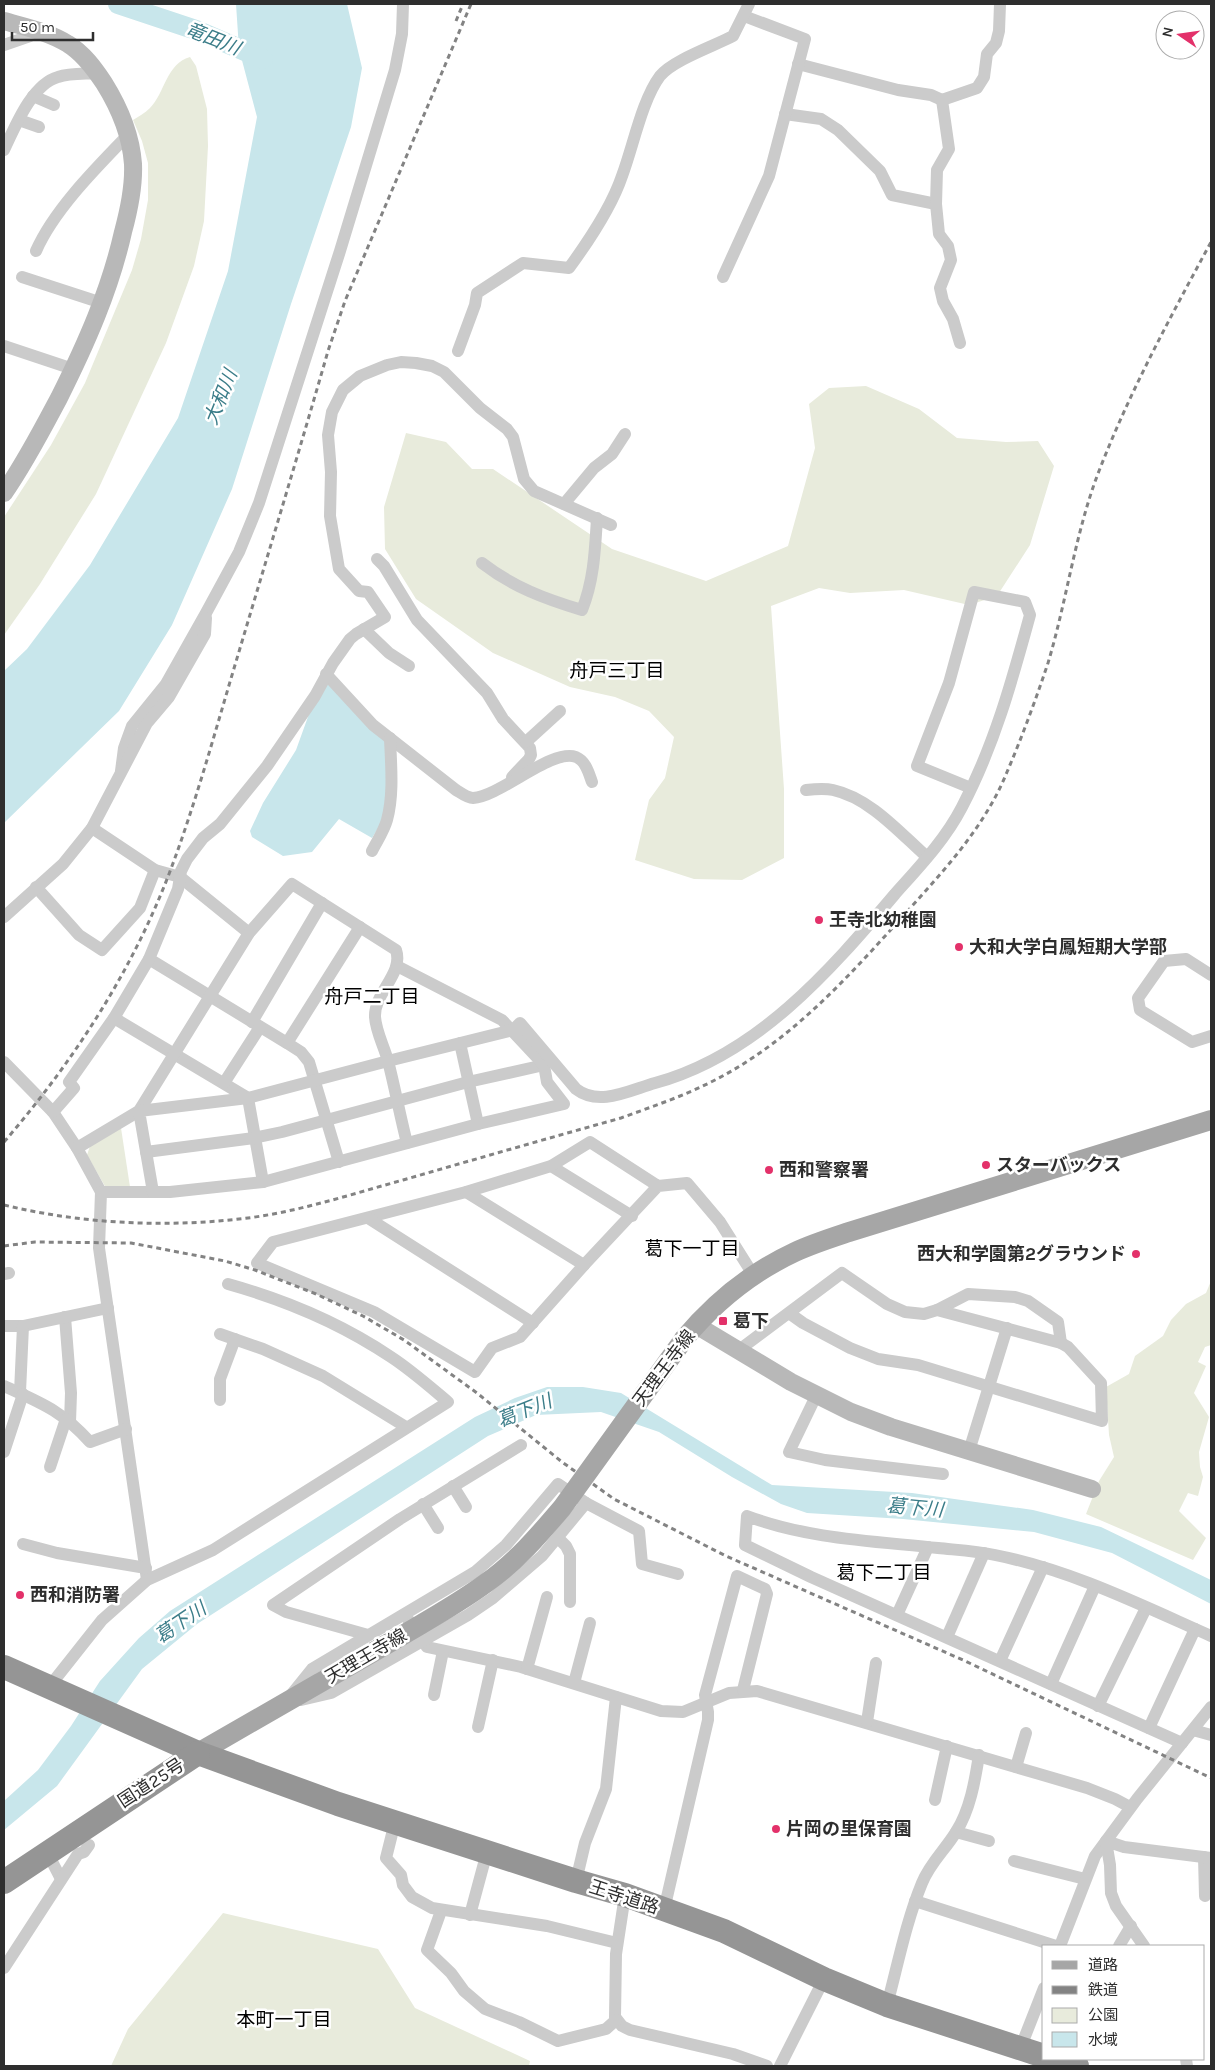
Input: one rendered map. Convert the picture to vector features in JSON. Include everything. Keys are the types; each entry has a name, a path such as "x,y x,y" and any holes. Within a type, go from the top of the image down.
{"highway":[{"name":"国道25号","path":"4,1667 198,1753"},
{"name":"国道25号","path":"4,1882 198,1753"},
{"name":"王寺道路","path":"198,1753 338,1804 625,1895 724,1931 824,1979 887,2005 1042,2056"}],"main road":[{"name":"天理王寺線","path":"198,1753 442,1612 487,1583 514,1560 541,1533 562,1508 690,1332 720,1301 754,1276 794,1252 849,1232 1211,1120"}],"street":[{"path":"458,351 475,306 477,293 523,263 569,268 610,205 622,178 649,96 661,75 682,59 733,36 749,4"},
{"path":"798,64 898,90 931,95 942,100 976,88 984,77 987,54 996,43 999,31 1000,4"},
{"path":"4,917 73,853 92,828 121,771 124,748 132,726 166,684 239,552 269,476 395,70 406,7"},
{"path":"723,277 768,176 805,39 744,16"},
{"path":"4,21 68,44 81,54 109,90 128,136 133,165 132,188 116,264 102,303 73,369 40,435 4,493"},
{"path":"4,30 36,34"},
{"path":"4,45 36,34"},
{"path":"4,150 33,96 46,83 58,77 97,73"},
{"path":"33,96 54,105"},
{"path":"942,100 949,149 938,170 936,204 939,234 948,246 951,260 940,288 943,301 953,319 960,343"},
{"path":"785,114 821,119 838,130 880,171 892,195 936,204"},
{"path":"19,120 38,128"},
{"path":"36,251 41,238 94,170 128,136"},
{"path":"22,277 102,303"},
{"path":"4,346 73,369"},
{"path":"54,1112 74,1088 69,1082 114,1018 149,959 178,889 183,865 197,844 220,824 267,766 315,696 326,674 350,639 385,617 368,592 359,591 339,569 330,516 329,425 337,399 350,383 360,376 387,365 401,362 432,366 444,372 480,408 507,429 513,437 524,479 534,491 611,525"},
{"path":"564,504 594,468 612,454 625,434"},
{"path":"482,563 524,590 556,603 582,610 593,574 597,518"},
{"path":"377,559 384,566 417,620 487,693 503,719 530,748 531,755 529,759 504,786"},
{"path":"77,1148 139,1111 248,1098 513,1030 520,1023 576,1089 592,1097 608,1097 664,1081 724,1056 746,1041 804,993 884,908 949,828 972,788 1001,717 1030,615 1025,602 974,592 949,683 917,766 972,788"},
{"path":"364,629 389,652 409,666"},
{"path":"326,674 360,713 466,796 472,798 479,796 504,786 548,762 566,756 576,757 582,761 592,782"},
{"path":"526,742 560,712"},
{"path":"372,851 384,828 389,811 392,774 390,738"},
{"path":"806,790 826,789 846,794 881,816 927,857"},
{"path":"92,828 156,870 180,877 249,932"},
{"path":"36,888 78,935 102,950 140,908 156,870"},
{"path":"153,1192 139,1111 249,932 292,884 396,950 398,966 380,996 375,1016 388,1061 406,1143"},
{"path":"224,1083 322,903"},
{"path":"287,1043 360,927"},
{"path":"149,959 287,1043 306,1057 339,1162"},
{"path":"1211,975 1186,959 1164,961 1138,998 1140,1010 1192,1042 1211,1036"},
{"path":"101,1192 184,1191 263,1182 478,1124 564,1104 547,1082 544,1065 513,1030 490,1013 398,966"},
{"path":"114,1018 248,1098 263,1182"},
{"path":"460,1043 478,1124"},
{"path":"4,1062 54,1112 77,1148 101,1192 98,1248 146,1574"},
{"path":"146,1152 254,1138 327,1121 468,1082 544,1065"},
{"path":"658,1186 520,1337 492,1348 475,1372 374,1312 257,1262 273,1242 466,1192 551,1166 590,1142 658,1186 687,1182 720,1222 754,1276"},
{"path":"551,1166 632,1216"},
{"path":"466,1192 584,1265"},
{"path":"368,1218 533,1323"},
{"path":"739,1350 842,1273 886,1304 905,1312 924,1314 937,1310 968,1294 1015,1297 1028,1301 1058,1322 1061,1343"},
{"path":"54,1690 102,1620 146,1574 213,1550 448,1402 393,1358 371,1344 288,1304 228,1284"},
{"path":"4,1326 23,1326 108,1308"},
{"path":"790,1313 803,1323 850,1348 878,1359 918,1365 1102,1421 1101,1383 1068,1347 1061,1343 937,1310"},
{"path":"50,1467 68,1420 71,1393 65,1317"},
{"path":"4,1452 22,1393 23,1326"},
{"path":"969,1451 1007,1328"},
{"path":"690,1332 739,1350 816,1396 872,1420 1092,1489"},
{"path":"220,1334 263,1349 323,1376 406,1427"},
{"path":"220,1400 220,1379 235,1340"},
{"path":"4,1386 46,1404 68,1420 90,1442 126,1429"},
{"path":"816,1396 789,1452 825,1460 942,1474"},
{"path":"368,1635 286,1612 273,1605 423,1504 521,1445"},
{"path":"283,1704 312,1668 405,1615 474,1572 506,1546 558,1484 586,1503 639,1531 642,1564 678,1574"},
{"path":"453,1486 466,1507"},
{"path":"283,1704 331,1693 493,1598 529,1568 558,1538 586,1503"},
{"path":"423,1504 438,1528"},
{"path":"1182,1743 745,1545 747,1516 771,1525 811,1534 984,1553 1044,1567 1095,1586 1211,1636"},
{"path":"558,1538 566,1546 570,1554 570,1602"},
{"path":"23,1544 100,1561 146,1574"},
{"path":"897,1614 928,1547"},
{"path":"947,1637 984,1553"},
{"path":"1000,1661 1044,1567"},
{"path":"664,1910 708,1720 705,1695 737,1576 765,1589 767,1594 743,1690"},
{"path":"1051,1684 1095,1586"},
{"path":"527,1669 547,1597"},
{"path":"1098,1706 1146,1608"},
{"path":"405,1615 427,1647 527,1669 671,1713 683,1712 729,1693 743,1690 773,1694 1102,1793 1130,1807"},
{"path":"574,1683 590,1623"},
{"path":"1148,1728 1195,1629"},
{"path":"434,1695 443,1650"},
{"path":"478,1727 493,1660"},
{"path":"866,1722 876,1663"},
{"path":"576,1881 585,1844 606,1789 616,1697"},
{"path":"1060,1945 1095,1856 1130,1807 1211,1707"},
{"path":"1193,1730 1211,1735"},
{"path":"1016,1767 1026,1733"},
{"path":"935,1800 947,1746"},
{"path":"887,2005 915,1901 930,1865 956,1832 968,1802 979,1756"},
{"path":"395,1822 386,1858 401,1875 403,1885 412,1897 426,1905 441,1911 547,1926 617,1943"},
{"path":"956,1832 989,1841"},
{"path":"1106,1841 1124,1847 1208,1858 1205,1896"},
{"path":"1106,1841 1110,1866 1111,1893 1116,1906 1143,1945"},
{"path":"4,1968 78,1854 84,1852 89,1845"},
{"path":"47,1852 62,1879"},
{"path":"470,1915 488,1852"},
{"path":"1014,1861 1085,1879"},
{"path":"625,1895 617,1943 616,2020 630,2030 733,2054 767,2066"},
{"path":"915,1901 1057,1945"},
{"path":"441,1911 427,1950 451,1972 464,1991 485,2009 519,2022 558,2042 606,2029 616,2020"},
{"path":"1120,1945 1131,1926"},
{"path":"780,2066 824,1979"},
{"path":"1020,2049 1042,1993"}],"green space":[{"path":"190,57 196,66 207,109 208,146 204,221 194,266 166,343 96,494 40,584 4,635 4,517 51,445 85,383 132,270 141,239 148,200 148,163 142,141 133,120 148,110 155,102 171,72 182,61"},
{"path":"866,386 919,409 957,438 1006,442 1038,441 1054,466 1030,545 997,596 969,605 904,590 850,593 819,588 771,606 784,789 784,858 742,880 694,879 635,860 649,800 665,778 674,737 649,711 615,697 570,687 493,653 416,599 385,549 384,507 406,433 446,442 472,469 493,469 612,549 706,581 788,546 815,448 809,404 829,388"},
{"path":"121,1128 130,1187 106,1188 87,1155 90,1146"},
{"path":"1211,1281 1211,1345 1205,1347 1198,1362 1206,1366 1194,1393 1209,1417 1199,1452 1203,1477 1198,1496 1188,1493 1179,1511 1206,1538 1193,1560 1086,1514 1099,1481 1114,1457 1109,1435 1106,1387 1129,1374 1135,1356 1163,1336 1171,1320 1186,1304 1206,1293"},
{"path":"223,1913 378,1949 415,2008 530,2061 529,2066 111,2066 128,2029"}],"water":[{"name":"大和川","path":"236,4 347,4 362,68 351,127 291,304 232,489 172,625 119,711 4,823 4,671 27,649 90,565 178,418 228,271 257,117 239,49"},
{"path":"326,684 330,684 385,741 388,783 383,820 372,838 339,819 312,852 283,856 252,837 250,831 263,803 296,750 309,714"},
{"name":"葛下川","path":"547,1387 583,1387 621,1393 772,1485 912,1493 1033,1510 1101,1527 1211,1580 1211,1604 1112,1553 1034,1532 903,1519 807,1513 781,1504 732,1477 659,1432 601,1412 536,1415 488,1436 197,1624 142,1669 57,1786 4,1830 4,1801 38,1770 71,1726 100,1681 139,1638 170,1611 475,1417 515,1398"}],"waterway":[{"name":"竜田川","path":"118,4 196,30 263,59"}],"railway":[{"path":"456,21 463,4"},
{"path":"4,1142 77,1048 118,981 154,911 188,820 328,351 345,301 471,4"},
{"path":"4,1205 64,1216 125,1222 187,1223 268,1215 326,1202 621,1118 709,1083 739,1067 767,1048 819,1005 940,875 966,843 998,791 1034,704 1048,663 1077,542 1099,471 1138,383 1211,242"},
{"path":"4,1246 35,1242 131,1243 225,1261 255,1270 316,1294 363,1316 404,1340 477,1393 562,1462 614,1499 726,1556 963,1660 1211,1778"}],"place":[{"name":"王寺北幼稚園","path":"819,920"},
{"name":"大和大学白鳳短期大学部","path":"959,947"},
{"name":"スターバックス","path":"986,1165"},
{"name":"西和警察署","path":"769,1170"},
{"name":"西大和学園第2グラウンド","path":"1136,1254"},
{"name":"葛下","path":"723,1321"},
{"name":"西和消防署","path":"20,1595"},
{"name":"片岡の里保育園","path":"776,1829"}],"district":[{"name":"舟戸三丁目","path":"617,670"},
{"name":"舟戸二丁目","path":"372,996"},
{"name":"葛下一丁目","path":"692,1248"},
{"name":"葛下二丁目","path":"884,1572"},
{"name":"本町一丁目","path":"284,2019"}]}
